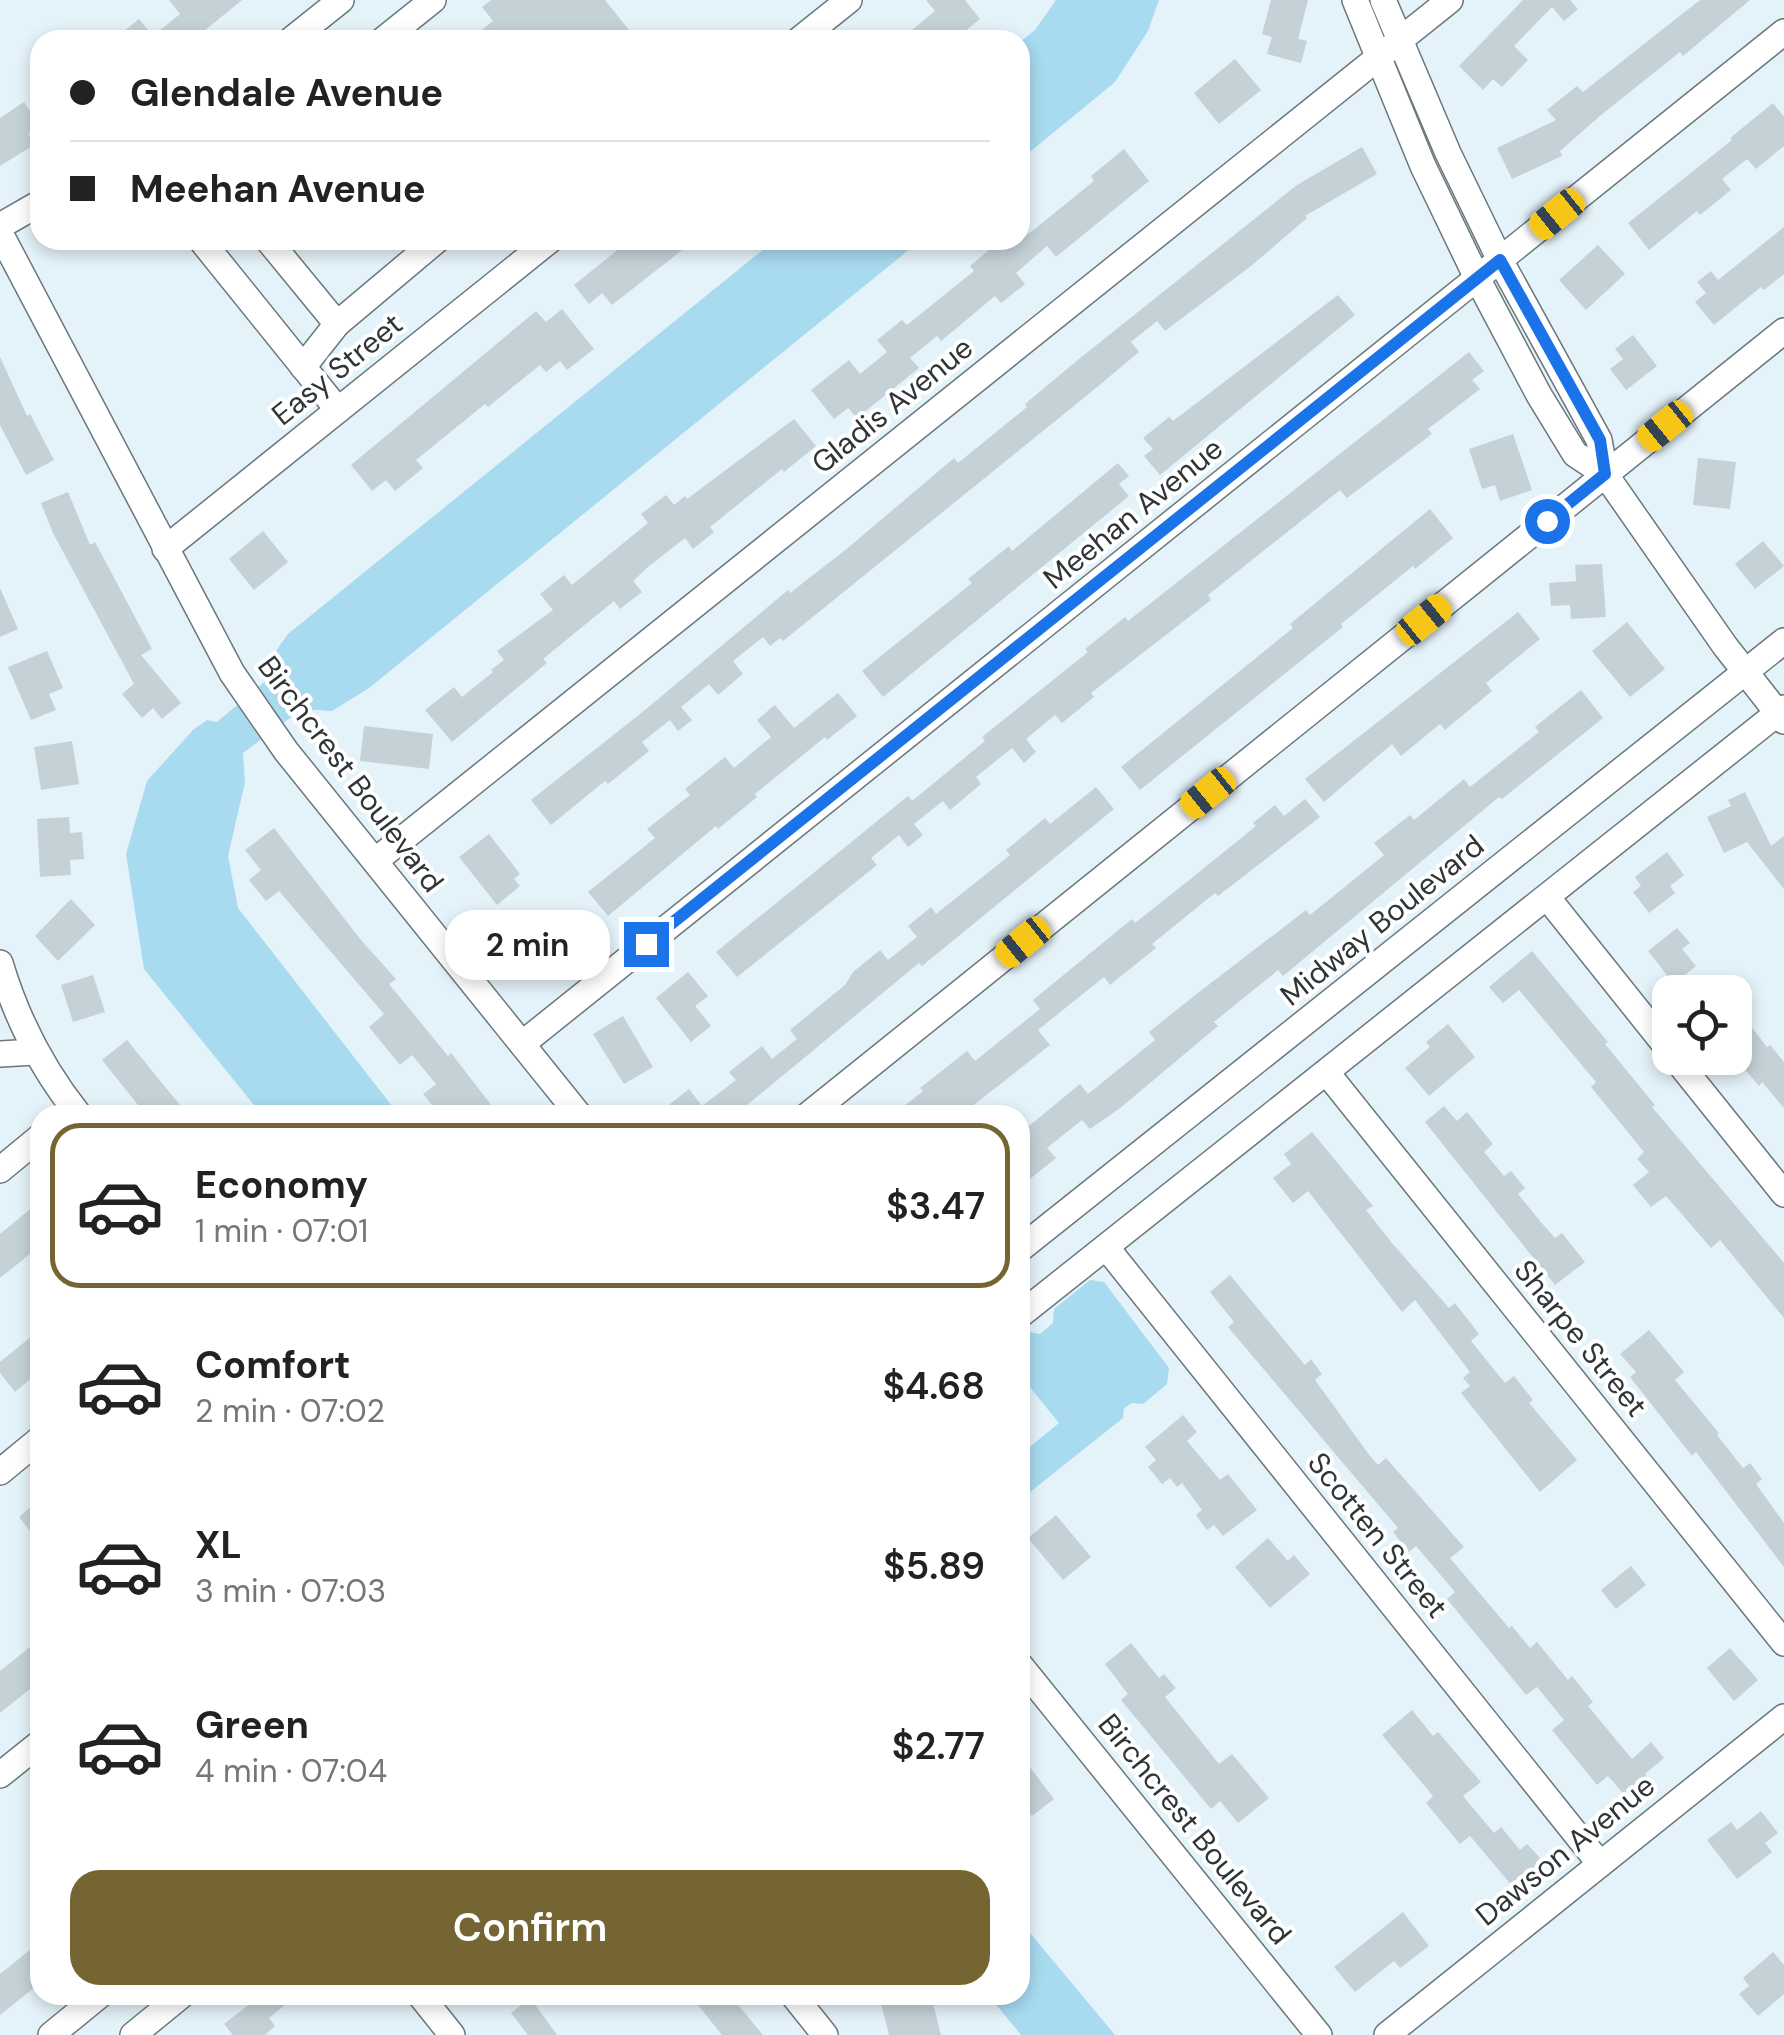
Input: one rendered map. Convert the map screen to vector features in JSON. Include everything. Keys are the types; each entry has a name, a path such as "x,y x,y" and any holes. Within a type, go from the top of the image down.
{"street":[{"path":"304,30 341,0"},
{"path":"396,30 433,0"},
{"path":"812,30 849,0"},
{"path":"1030,1307 1782,714 1745,672 1605,474 1576,454 1477,278 1377,59 1355,0"},
{"path":"1383,0 1398,42 1500,260 1600,440 1605,474"},
{"name":"Gladis Avenue","path":"375,861 1450,0"},
{"name":"Meehan Avenue","path":"522,1044 1784,32"},
{"path":"0,226 30,209"},
{"name":"Birchcrest Boulevard","path":"0,233 232,674 286,750 571,1105"},
{"path":"209,250 338,410"},
{"path":"276,250 337,324"},
{"path":"303,367 337,324 425,250"},
{"name":"Easy Street","path":"164,549 538,250"},
{"path":"820,1105 1784,330"},
{"name":"Midway Boulevard","path":"1030,1241 1784,641"},
{"path":"1546,897 1652,1029"},
{"path":"0,962 14,1008 35,1052 69,1105"},
{"path":"0,1054 35,1052"},
{"name":"Sharpe Street","path":"1326,1073 1784,1644"},
{"path":"1689,1075 1784,1194"},
{"path":"0,1170 30,1145"},
{"name":"Scotten Street","path":"1106,1247 1600,1864"},
{"path":"0,1472 30,1448"},
{"name":"Birchcrest Boulevard","path":"1030,1677 1319,2035"},
{"name":"Dawson Avenue","path":"1387,2035 1784,1717"},
{"path":"0,1776 30,1751"},
{"path":"51,2035 88,2005"},
{"path":"133,2035 170,2005"},
{"path":"428,2005 452,2035"},
{"path":"801,2005 825,2035"}],"water":[{"path":"1056,0 1159,0 1148,31 1115,82 1030,152 1030,34"},
{"path":"763,250 909,250 369,688 332,711 302,709 243,753 245,782 228,856 238,908 391,1105 254,1105 144,969 126,854 147,781 193,730 207,720 217,722 276,672 273,655 288,634"},
{"path":"1090,1280 1104,1282 1169,1368 1167,1384 1143,1404 1132,1403 1124,1408 1123,1418 1030,1492 1030,1447 1059,1423 1030,1387 1030,1332 1040,1334 1053,1323 1054,1309"},
{"path":"1030,1933 1115,2035 1021,2035 996,2005 1030,2005"}],"building":[{"path":"169,0 242,0 205,30 160,30 180,14"},
{"path":"491,0 605,0 629,30 482,30 493,21 482,7"},
{"path":"926,0 965,0 980,19 966,30 912,30 935,11"},
{"path":"1271,0 1308,0 1298,39 1307,41 1301,63 1267,54 1272,37 1262,34"},
{"path":"1523,0 1570,0 1578,9 1564,21 1552,7 1514,46 1528,60 1502,87 1493,79 1483,90 1459,66"},
{"path":"1700,0 1750,0 1683,56 1680,52 1601,115 1560,151 1562,156 1512,179 1497,148 1556,120 1547,110 1577,86 1583,92"},
{"path":"139,19 148,30 125,30"},
{"path":"1235,59 1261,90 1219,124 1194,93"},
{"path":"24,102 30,111 30,147 0,166 0,118"},
{"path":"1773,103 1784,117 1784,146 1756,169 1747,159 1722,179 1731,190 1700,215 1697,211 1649,250 1628,223"},
{"path":"1362,147 1377,174 1305,216 1251,266 1165,331 1157,321 1131,342 1139,352 1085,397 783,641 780,638 770,646 763,637 733,661 743,674 718,695 709,684 681,707 692,720 678,731 670,720 642,742 649,751 551,825 531,800 788,590 790,593 849,547 954,458 958,463 1079,359 1297,185"},
{"path":"1124,149 1149,181 1056,257 1047,246 1016,273 1025,284 1001,303 995,296 941,341 937,336 910,358 919,368 857,418 848,408 834,419 811,390 849,360 860,374 887,352 877,340 902,320 907,325 974,271 970,266 989,250 1030,250 1030,233 1094,181 1091,176"},
{"path":"1784,227 1784,274 1764,290 1761,287 1714,325 1695,302 1706,293 1697,282 1711,271 1718,280"},
{"path":"1598,245 1625,274 1586,310 1559,280"},
{"path":"618,250 682,250 612,305 602,293 589,304 574,285"},
{"path":"1338,295 1355,315 1160,475 1144,456 1153,449 1143,438 1169,417 1173,421"},
{"path":"562,309 594,349 567,370 560,361 546,372 540,365 416,460 423,468 395,491 386,480 372,491 351,465 536,311 546,322"},
{"path":"1633,335 1657,366 1626,390 1610,369 1623,359 1615,349"},
{"path":"1469,352 1484,371 1472,380 1480,389 1428,429 1432,434 1347,498 1340,490 1208,595 1211,600 1091,693 1094,697 1062,723 1055,715 1026,739 1036,752 1024,763 1012,748 976,777 981,784 950,810 943,801 914,824 923,835 908,847 899,835 871,858 877,865 737,977 716,952 908,796 912,801 1125,617 1128,621"},
{"path":"0,357 27,416 30,414 54,460 26,475 0,425"},
{"path":"794,419 816,446 710,527 714,532 693,549 685,538 648,567 633,581 642,592 620,609 614,601 452,742 425,710 454,687 462,697 493,672 504,660 497,651 553,610 540,594 564,575 572,585 648,523 641,514 666,495 674,505 685,496 687,499"},
{"path":"1513,434 1532,490 1500,501 1495,485 1482,489 1469,449"},
{"path":"1698,458 1736,462 1730,509 1693,505"},
{"path":"1118,463 1129,476 1119,484 1129,496 883,697 862,671 972,583 968,579 1009,546 1012,551"},
{"path":"68,492 90,545 95,542 152,649 141,655 181,703 162,719 153,708 142,718 122,694 134,684 53,533 41,503"},
{"path":"1430,509 1453,538 1415,569 1413,566 1140,790 1121,767 1293,628 1290,624"},
{"path":"263,531 288,562 254,590 229,559"},
{"path":"1763,541 1784,566 1755,589 1735,564"},
{"path":"1602,564 1606,617 1571,619 1570,605 1551,606 1549,583 1576,581 1575,565"},
{"path":"0,588 18,629 0,637"},
{"path":"1518,612 1540,639 1486,683 1492,691 1445,730 1440,724 1401,756 1392,744 1324,802 1305,779"},
{"path":"1627,622 1665,669 1630,697 1592,651"},
{"path":"47,651 63,688 49,694 56,710 31,720 8,667"},
{"path":"1581,690 1603,718 1502,799 1499,797 1283,976 1278,970 1119,1109 1090,1129 1082,1120 1047,1148 1056,1158 1030,1179 1030,1125 1080,1084 1088,1094 1155,1040 1149,1032 1306,910 1310,915 1384,855 1374,843 1410,815 1414,820 1464,779 1470,787 1539,732 1535,727"},
{"path":"838,693 857,716 827,740 825,737 755,794 757,797 608,916 588,892 655,838 647,829 690,795 685,789 725,757 734,768 771,737 757,720 775,705 794,728"},
{"path":"364,726 433,734 429,769 360,761"},
{"path":"72,741 79,784 41,790 34,747"},
{"path":"1096,787 1114,809 747,1105 703,1105 736,1080 729,1072 762,1046 772,1059 797,1039 790,1030 880,950 888,960 917,937 908,926 931,907 936,914 1010,855 1006,850 1045,818 1050,824"},
{"path":"1745,792 1771,846 1784,836 1784,889 1747,842 1724,853 1707,817 1731,806 1728,800"},
{"path":"1305,799 1320,817 1218,896 1215,893 1152,944 1156,948 1110,985 1104,977 1038,1030 1050,1045 974,1105 906,1105 923,1091 920,1088 967,1051 975,1061 1040,1009 1033,1000 1132,919 1135,923 1188,881 1256,826 1253,823 1275,805 1284,816"},
{"path":"69,817 70,833 82,832 84,859 70,860 71,875 40,877 37,819"},
{"path":"274,828 396,979 389,984 491,1105 432,1105 423,1094 436,1084 412,1055 400,1065 369,1027 384,1014 279,891 266,901 249,880 261,870 245,850"},
{"path":"489,834 520,874 514,879 520,886 497,905 459,857"},
{"path":"1667,852 1684,875 1670,886 1675,893 1649,913 1633,892 1641,886 1635,877"},
{"path":"71,899 95,925 58,961 35,936"},
{"path":"521,915 567,919 564,959 518,955"},
{"path":"1677,928 1690,943 1682,949 1696,966 1685,975 1667,975 1648,951"},
{"path":"1532,951 1608,1042 1605,1044 1655,1105 1652,1107 1784,1263 1784,1318 1720,1240 1711,1248 1666,1196 1651,1207 1633,1185 1649,1172 1637,1159 1644,1152 1591,1087 1596,1082 1519,990 1503,1003 1489,987"},
{"path":"688,972 708,996 695,1006 711,1026 691,1042 656,998"},
{"path":"93,975 105,1012 73,1022 61,985"},
{"path":"623,1016 653,1067 624,1084 593,1034"},
{"path":"1448,1024 1475,1057 1429,1096 1405,1068 1430,1047 1426,1042"},
{"path":"1752,1028 1784,1062 1784,1108 1762,1082 1759,1086 1750,1075"},
{"path":"127,1040 180,1105 138,1105 102,1060"},
{"path":"689,1089 701,1105 669,1105"},
{"path":"1444,1106 1457,1121 1467,1112 1493,1144 1484,1152 1504,1176 1511,1171 1525,1188 1518,1194 1555,1238 1562,1233 1585,1262 1555,1285 1425,1122"},
{"path":"1312,1132 1373,1206 1366,1210 1392,1243 1449,1308 1455,1303 1479,1334 1471,1341 1505,1383 1514,1376 1533,1400 1529,1403 1577,1460 1540,1492 1461,1393 1470,1386 1463,1378 1470,1372 1415,1300 1402,1312 1308,1191 1293,1203 1273,1178 1291,1164 1284,1154"},
{"path":"30,1209 30,1254 0,1278 0,1234"},
{"path":"1230,1275 1305,1365 1311,1359 1322,1374 1315,1380 1370,1456 1378,1465 1386,1458 1464,1547 1450,1558 1509,1628 1512,1626 1530,1648 1537,1642 1568,1680 1572,1676 1593,1702 1588,1706 1632,1759 1651,1742 1664,1758 1645,1774 1650,1781 1628,1799 1608,1776 1597,1785 1552,1730 1564,1720 1537,1687 1526,1695 1447,1599 1455,1592 1416,1546 1409,1552 1393,1532 1398,1528 1228,1327 1234,1322 1210,1292"},
{"path":"1649,1330 1684,1372 1675,1380 1743,1468 1750,1463 1762,1479 1756,1484 1784,1523 1784,1567 1696,1452 1692,1456 1630,1377 1636,1372 1620,1354"},
{"path":"30,1338 30,1379 15,1392 0,1373 0,1362"},
{"path":"1183,1415 1197,1432 1187,1441 1220,1480 1228,1474 1257,1510 1223,1536 1214,1525 1207,1530 1196,1515 1202,1510 1182,1483 1177,1487 1170,1478 1162,1484 1148,1467 1156,1460 1145,1447"},
{"path":"30,1508 30,1531 19,1517"},
{"path":"1056,1515 1091,1557 1063,1580 1030,1536"},
{"path":"1268,1538 1288,1561 1294,1555 1310,1574 1270,1608 1235,1567"},
{"path":"1631,1566 1646,1585 1616,1609 1601,1590"},
{"path":"1131,1643 1159,1678 1164,1674 1176,1688 1165,1697 1219,1764 1232,1754 1269,1798 1238,1823 1220,1801 1211,1809 1121,1700 1128,1694 1105,1664"},
{"path":"30,1647 30,1689 0,1713 0,1671"},
{"path":"1730,1648 1758,1680 1734,1701 1707,1668"},
{"path":"1412,1710 1433,1736 1438,1732 1481,1782 1463,1796 1494,1833 1501,1827 1520,1850 1527,1844 1543,1861 1513,1887 1470,1836 1460,1844 1426,1803 1433,1796 1382,1735"},
{"path":"1030,1767 1054,1799 1032,1816 1030,1814"},
{"path":"1761,1811 1778,1833 1765,1843 1772,1852 1737,1879 1707,1840 1731,1822 1737,1830"},
{"path":"1403,1912 1429,1946 1400,1968 1394,1961 1355,1992 1334,1967"},
{"path":"30,1950 30,1991 0,2015 0,1974"},
{"path":"1773,1952 1784,1965 1784,1994 1758,2016 1739,1994 1749,1986 1743,1978"},
{"path":"248,2005 285,2005 269,2018 275,2026 265,2035 233,2035 224,2024"},
{"path":"521,2005 535,2005 557,2035 528,2035 511,2013"},
{"path":"698,2005 738,2005 763,2035 722,2035"},
{"path":"882,2005 934,2005 941,2035 889,2035"}],"route":[{"path":"646,944 1500,260 1600,440 1605,474 1547,521"}]}
